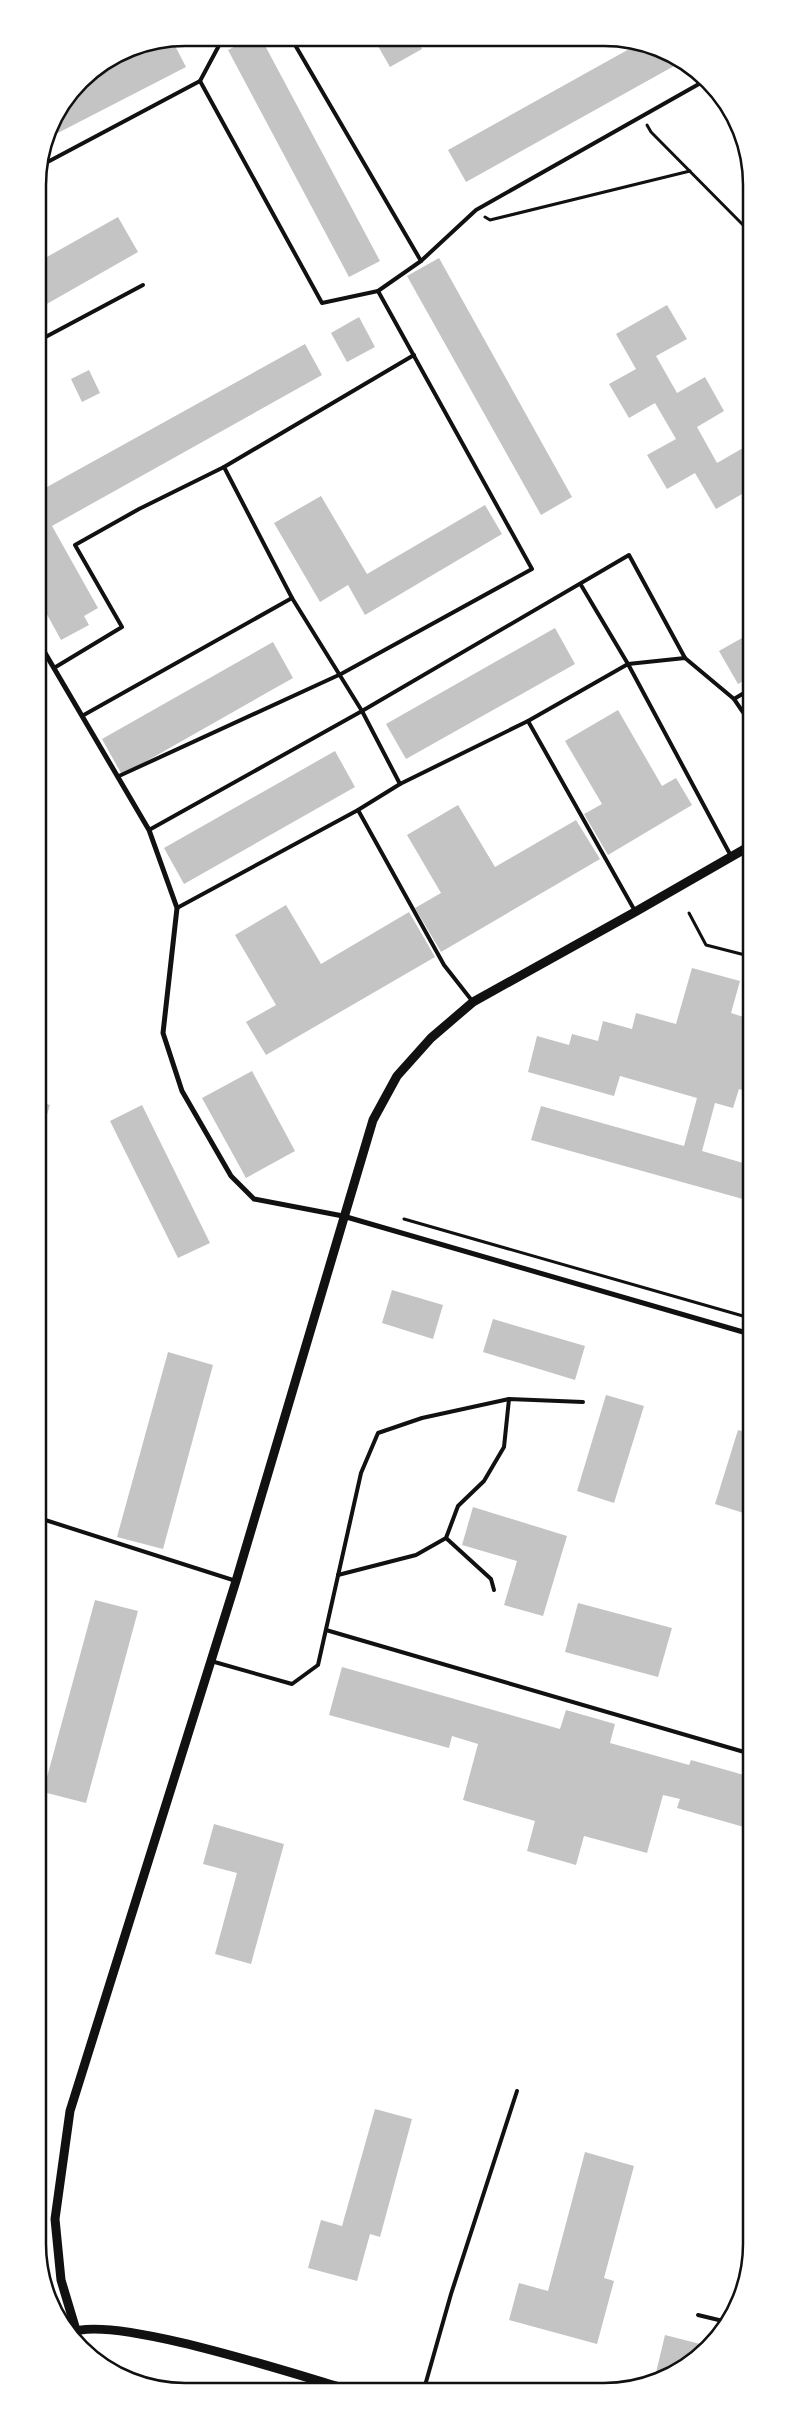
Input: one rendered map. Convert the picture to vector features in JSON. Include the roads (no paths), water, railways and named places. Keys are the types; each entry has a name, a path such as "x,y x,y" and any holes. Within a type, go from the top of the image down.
{"street":[{"path":"47,656 149,830 177,908 163,1033 182,1091 231,1176 254,1199 343,1216 742,1332"},
{"path":"71,2321 61,2280 55,2218 70,2111 236,1581 373,1120 397,1076 431,1038 473,1002 743,850"},
{"path":"78,2332 109,2331 183,2342 325,2383"}],"lane":[{"path":"48,162 200,81 218,47"},
{"path":"296,47 421,262"},
{"path":"200,81 322,304 378,291 421,262 476,210 699,84"},
{"path":"47,336 143,285"},
{"path":"119,776 341,674 532,570 378,291"},
{"path":"54,668 122,627 75,546 139,509 224,468 414,355"},
{"path":"224,468 292,598 362,710 400,784"},
{"path":"149,830 362,710 629,555 685,658 734,699 743,712"},
{"path":"581,584 628,664 731,856"},
{"path":"82,716 292,598"},
{"path":"177,908 358,810 400,784 528,721 628,664 685,658"},
{"path":"734,699 743,694"},
{"path":"528,721 635,912"},
{"path":"358,810 444,965 473,1002"},
{"path":"338,1574 416,1555 446,1538 458,1506 484,1481 504,1447 509,1399"},
{"path":"211,1661 292,1684 318,1665 360,1473 378,1433 422,1418 509,1399 584,1402"},
{"path":"46,1520 236,1581"},
{"path":"446,1538 491,1579 494,1590"},
{"path":"326,1630 742,1751"},
{"path":"426,2383 454,2284 517,2091"},
{"path":"698,2315 719,2320"}]}
